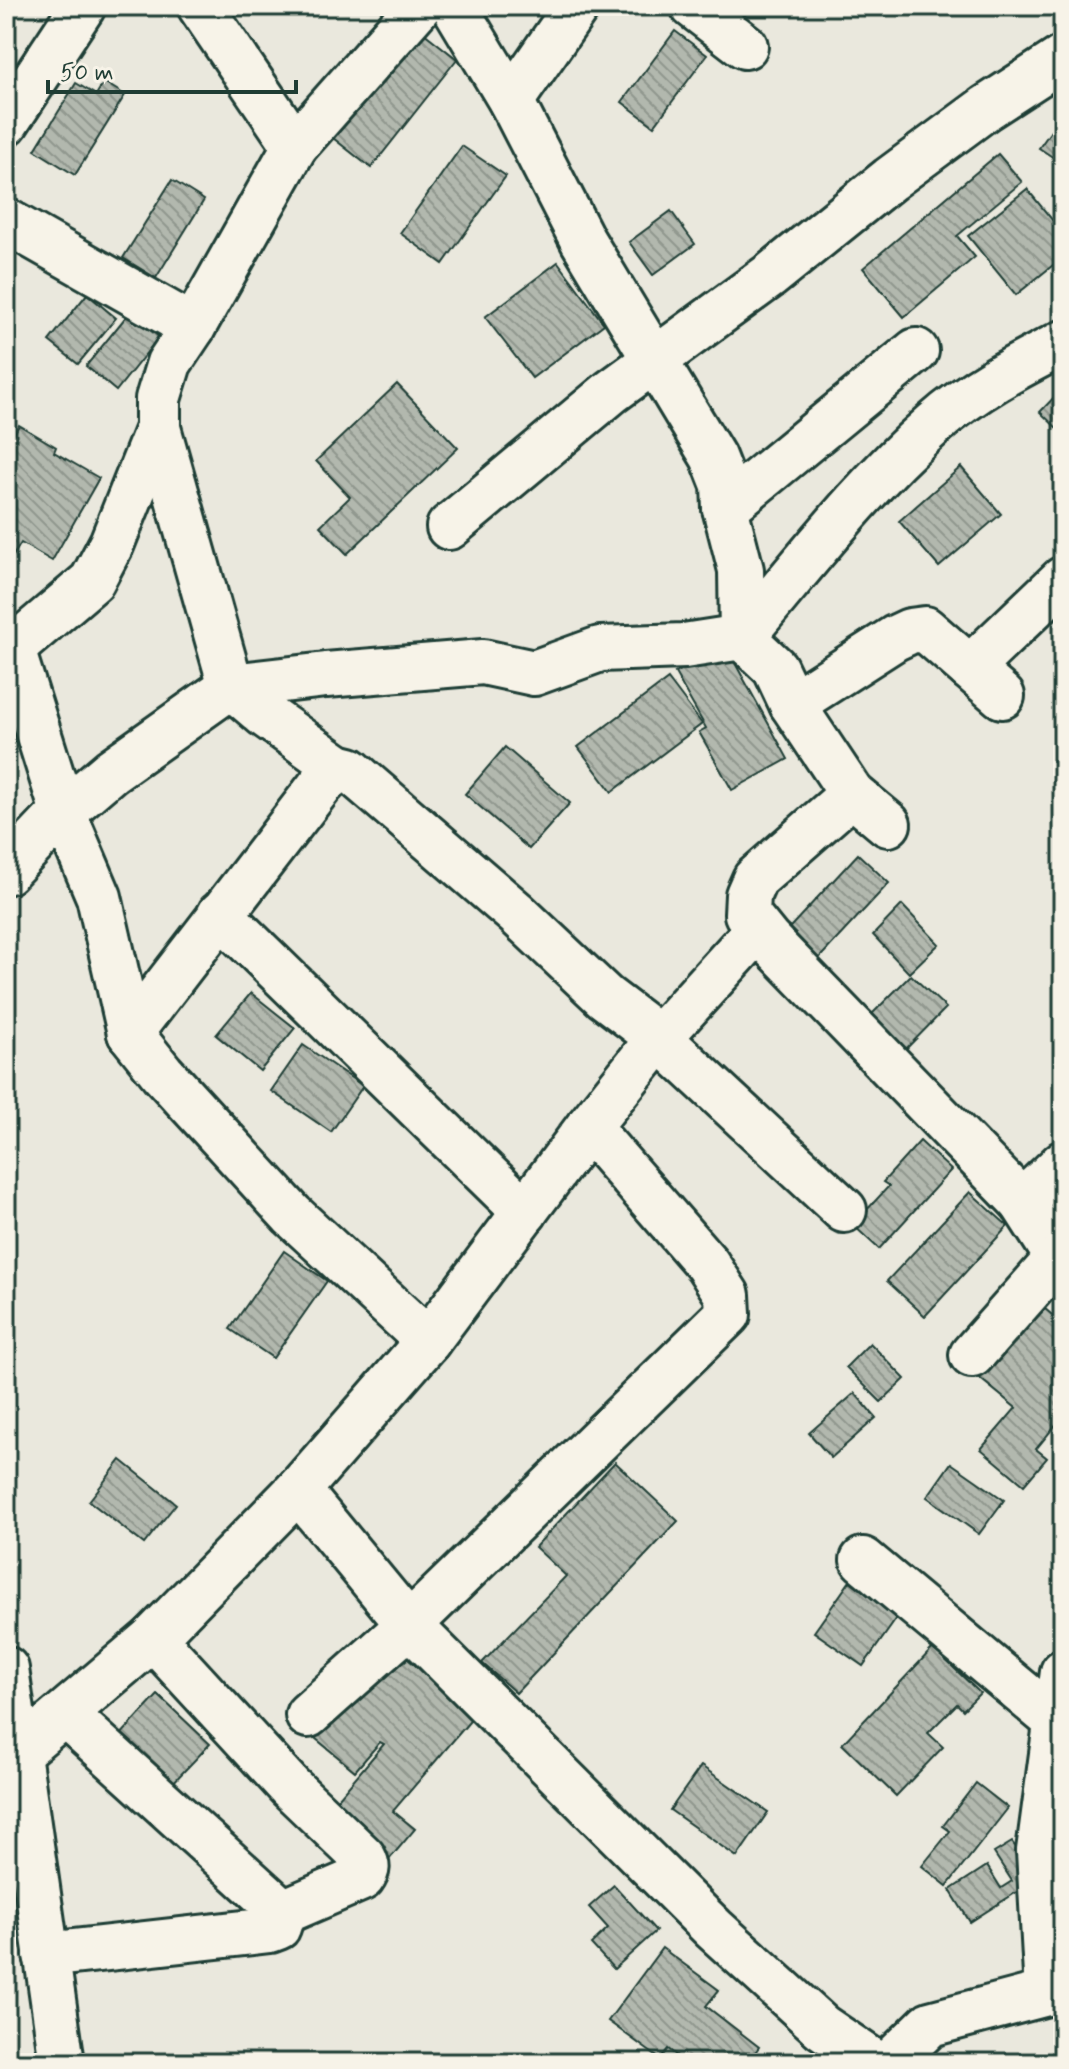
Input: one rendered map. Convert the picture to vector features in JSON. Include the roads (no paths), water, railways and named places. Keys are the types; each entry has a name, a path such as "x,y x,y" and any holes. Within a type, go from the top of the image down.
{"street":[{"path":"6,123 83,6"},
{"path":"200,6 295,146"},
{"path":"419,6 295,146 193,327 169,363 158,399 158,428 231,686 265,715 338,767 350,770 426,834 605,997 659,1038 844,1210"},
{"path":"454,6 511,101 583,241 657,359 713,457 724,485 725,508 741,570 742,637 775,668 792,704 852,794 888,824"},
{"path":"511,101 577,6"},
{"path":"693,6 745,46"},
{"path":"449,527 611,392 771,275 902,170 986,108 1063,58"},
{"path":"6,221 193,327"},
{"path":"6,872 63,812 111,771 231,686 483,662 534,673 600,649 684,646 742,637 868,487 936,422 1000,375 1063,343"},
{"path":"725,508 916,351"},
{"path":"158,428 112,543 92,581 9,646 63,812 99,897 130,1033 162,1073 292,1215 428,1341"},
{"path":"792,704 872,651 910,631 925,629 986,682 1063,579"},
{"path":"130,1033 320,786 338,767"},
{"path":"852,794 755,879 748,895 747,914 758,929 1022,1202 1060,1262 972,1355"},
{"path":"220,914 525,1212"},
{"path":"11,1759 153,1638 298,1490 428,1341 588,1127 659,1038 758,929"},
{"path":"308,1715 409,1625 728,1314 727,1295 707,1264 588,1127"},
{"path":"1022,1202 1063,1163"},
{"path":"298,1490 409,1625 714,1929 822,2027 875,2063"},
{"path":"863,1560 1056,1721"},
{"path":"46,1955 270,1930 278,1927 283,1912 362,1878 367,1872 368,1864 363,1857 290,1787 153,1638"},
{"path":"6,1669 11,1759 62,2063"},
{"path":"890,2063 930,2024 1055,1988 1039,1851 1063,1672"},
{"path":"65,1714 283,1912"}]}
